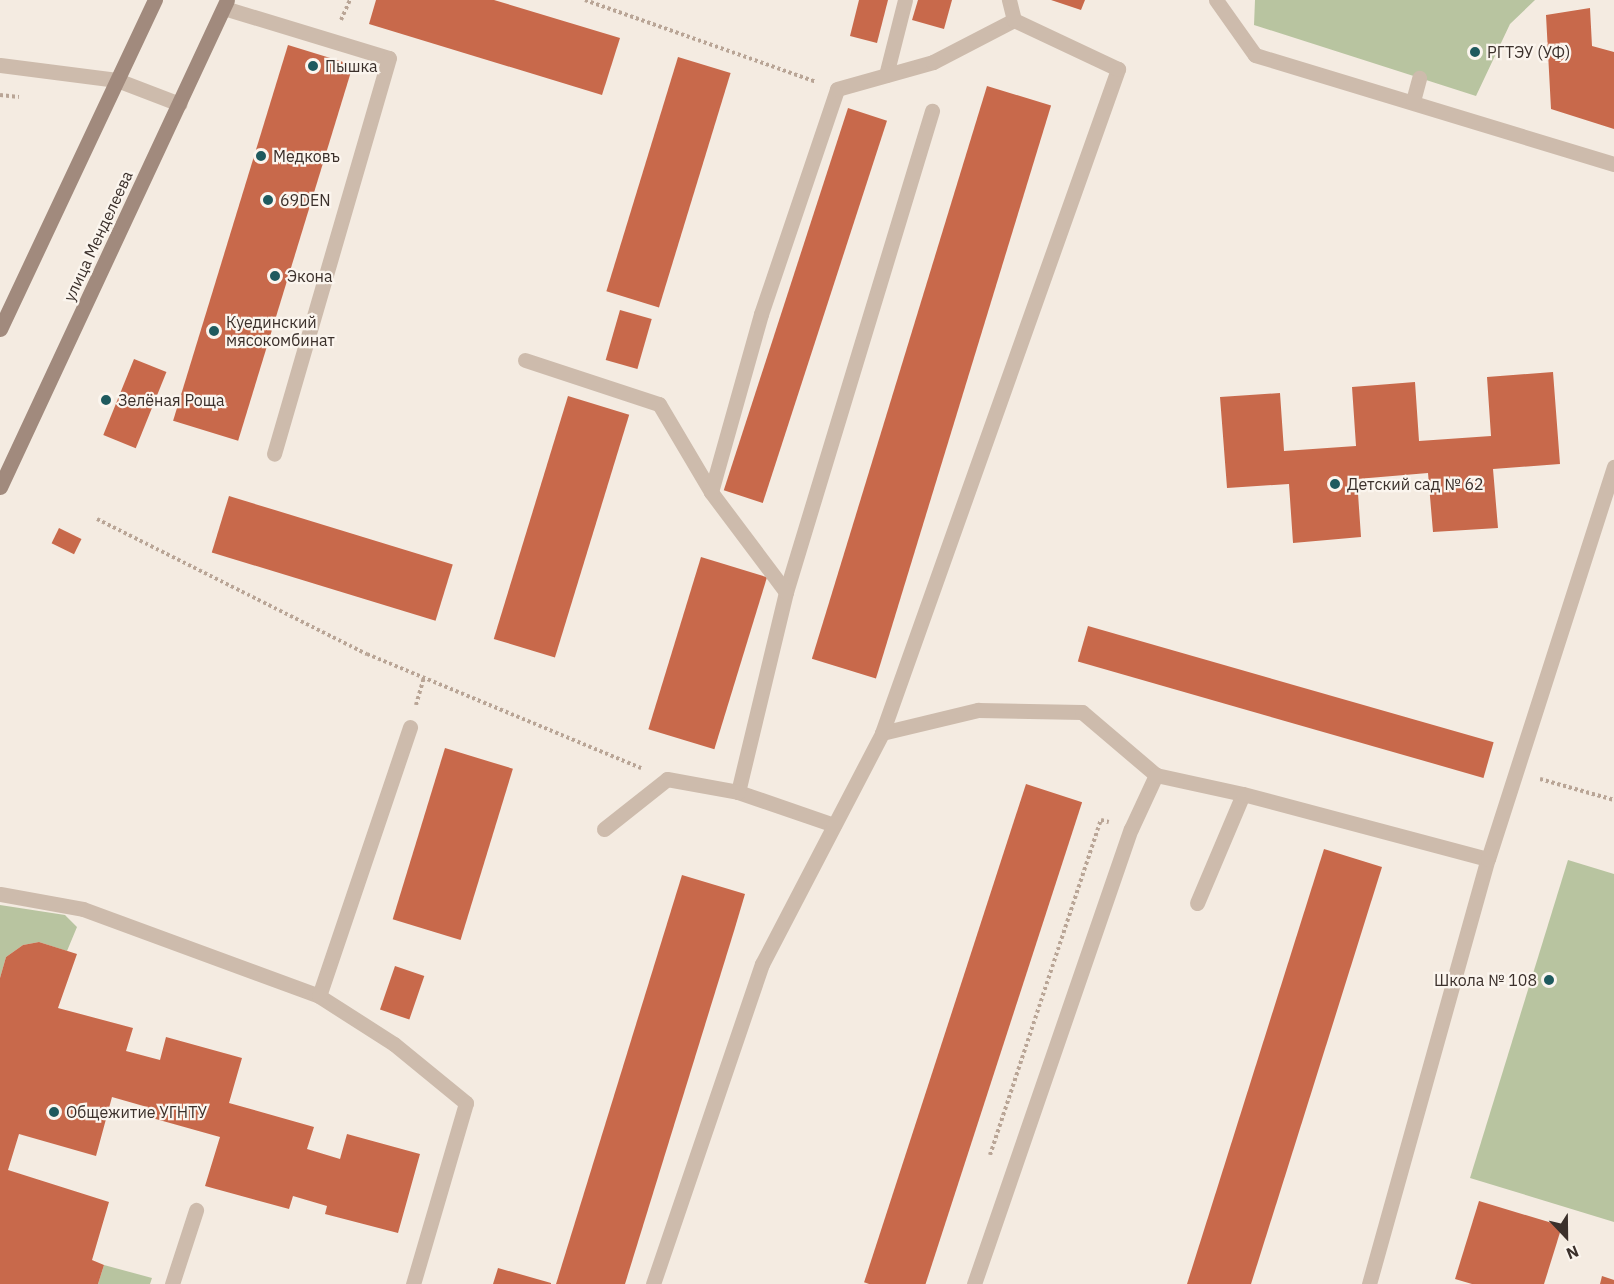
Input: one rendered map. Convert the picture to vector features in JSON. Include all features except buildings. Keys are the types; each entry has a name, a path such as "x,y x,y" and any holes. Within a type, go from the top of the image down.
{"main road":[{"path":"0,329 155,0"},
{"name":"улица Менделеева","path":"0,487 226,4"}],"street":[{"path":"886,75 905,0"},
{"path":"1009,0 1014,20"},
{"path":"1216,0 1255,55 1413,101 1614,164"},
{"path":"226,4 389,58 273,454"},
{"path":"711,492 761,314 837,89 933,62 1014,20"},
{"path":"653,1284 762,964 882,733 1118,69 1014,20"},
{"path":"0,65 117,80 180,104"},
{"path":"1413,101 1419,78"},
{"path":"738,792 786,592 932,111"},
{"path":"525,360 659,404 711,492 786,592"},
{"path":"1369,1284 1488,859 1614,467"},
{"path":"882,733 978,710 1082,712 1156,775 1243,794 1488,859"},
{"path":"319,996 410,727"},
{"path":"974,1284 1131,829 1156,775"},
{"path":"604,829 667,779 738,792 834,825"},
{"path":"1197,903 1243,794"},
{"path":"0,894 82,909 319,996 394,1044 466,1102 413,1284"},
{"path":"172,1284 196,1210"}],"path":[{"path":"585,0 837,89"},
{"path":"0,95 19,97"},
{"path":"97,519 367,654 667,779"},
{"path":"1516,770 1614,800"},
{"path":"988,1160 1101,820 1131,829"}],"green space":[{"path":"1255,0 1535,0 1510,24 1476,96 1254,25"},
{"path":"1568,860 1614,874 1614,1222 1470,1178"},
{"path":"0,905 65,915 77,927 67,951 39,942 23,945 6,957 0,978"},
{"path":"104,1265 152,1278 150,1284 98,1284"}],"place":[{"name":"РГТЭУ (УФ)","path":"1475,52"},
{"name":"Пышка","path":"313,66"},
{"name":"Медковъ","path":"261,156"},
{"name":"69DEN","path":"268,200"},
{"name":"Экона","path":"275,276"},
{"name":"Куединский мясокомбинат","path":"214,331"},
{"name":"Зелёная Роща","path":"106,400"},
{"name":"Детский сад № 62","path":"1335,484"},
{"name":"Школа № 108","path":"1549,980"},
{"name":"Общежитие УГНТУ","path":"54,1112"}]}
